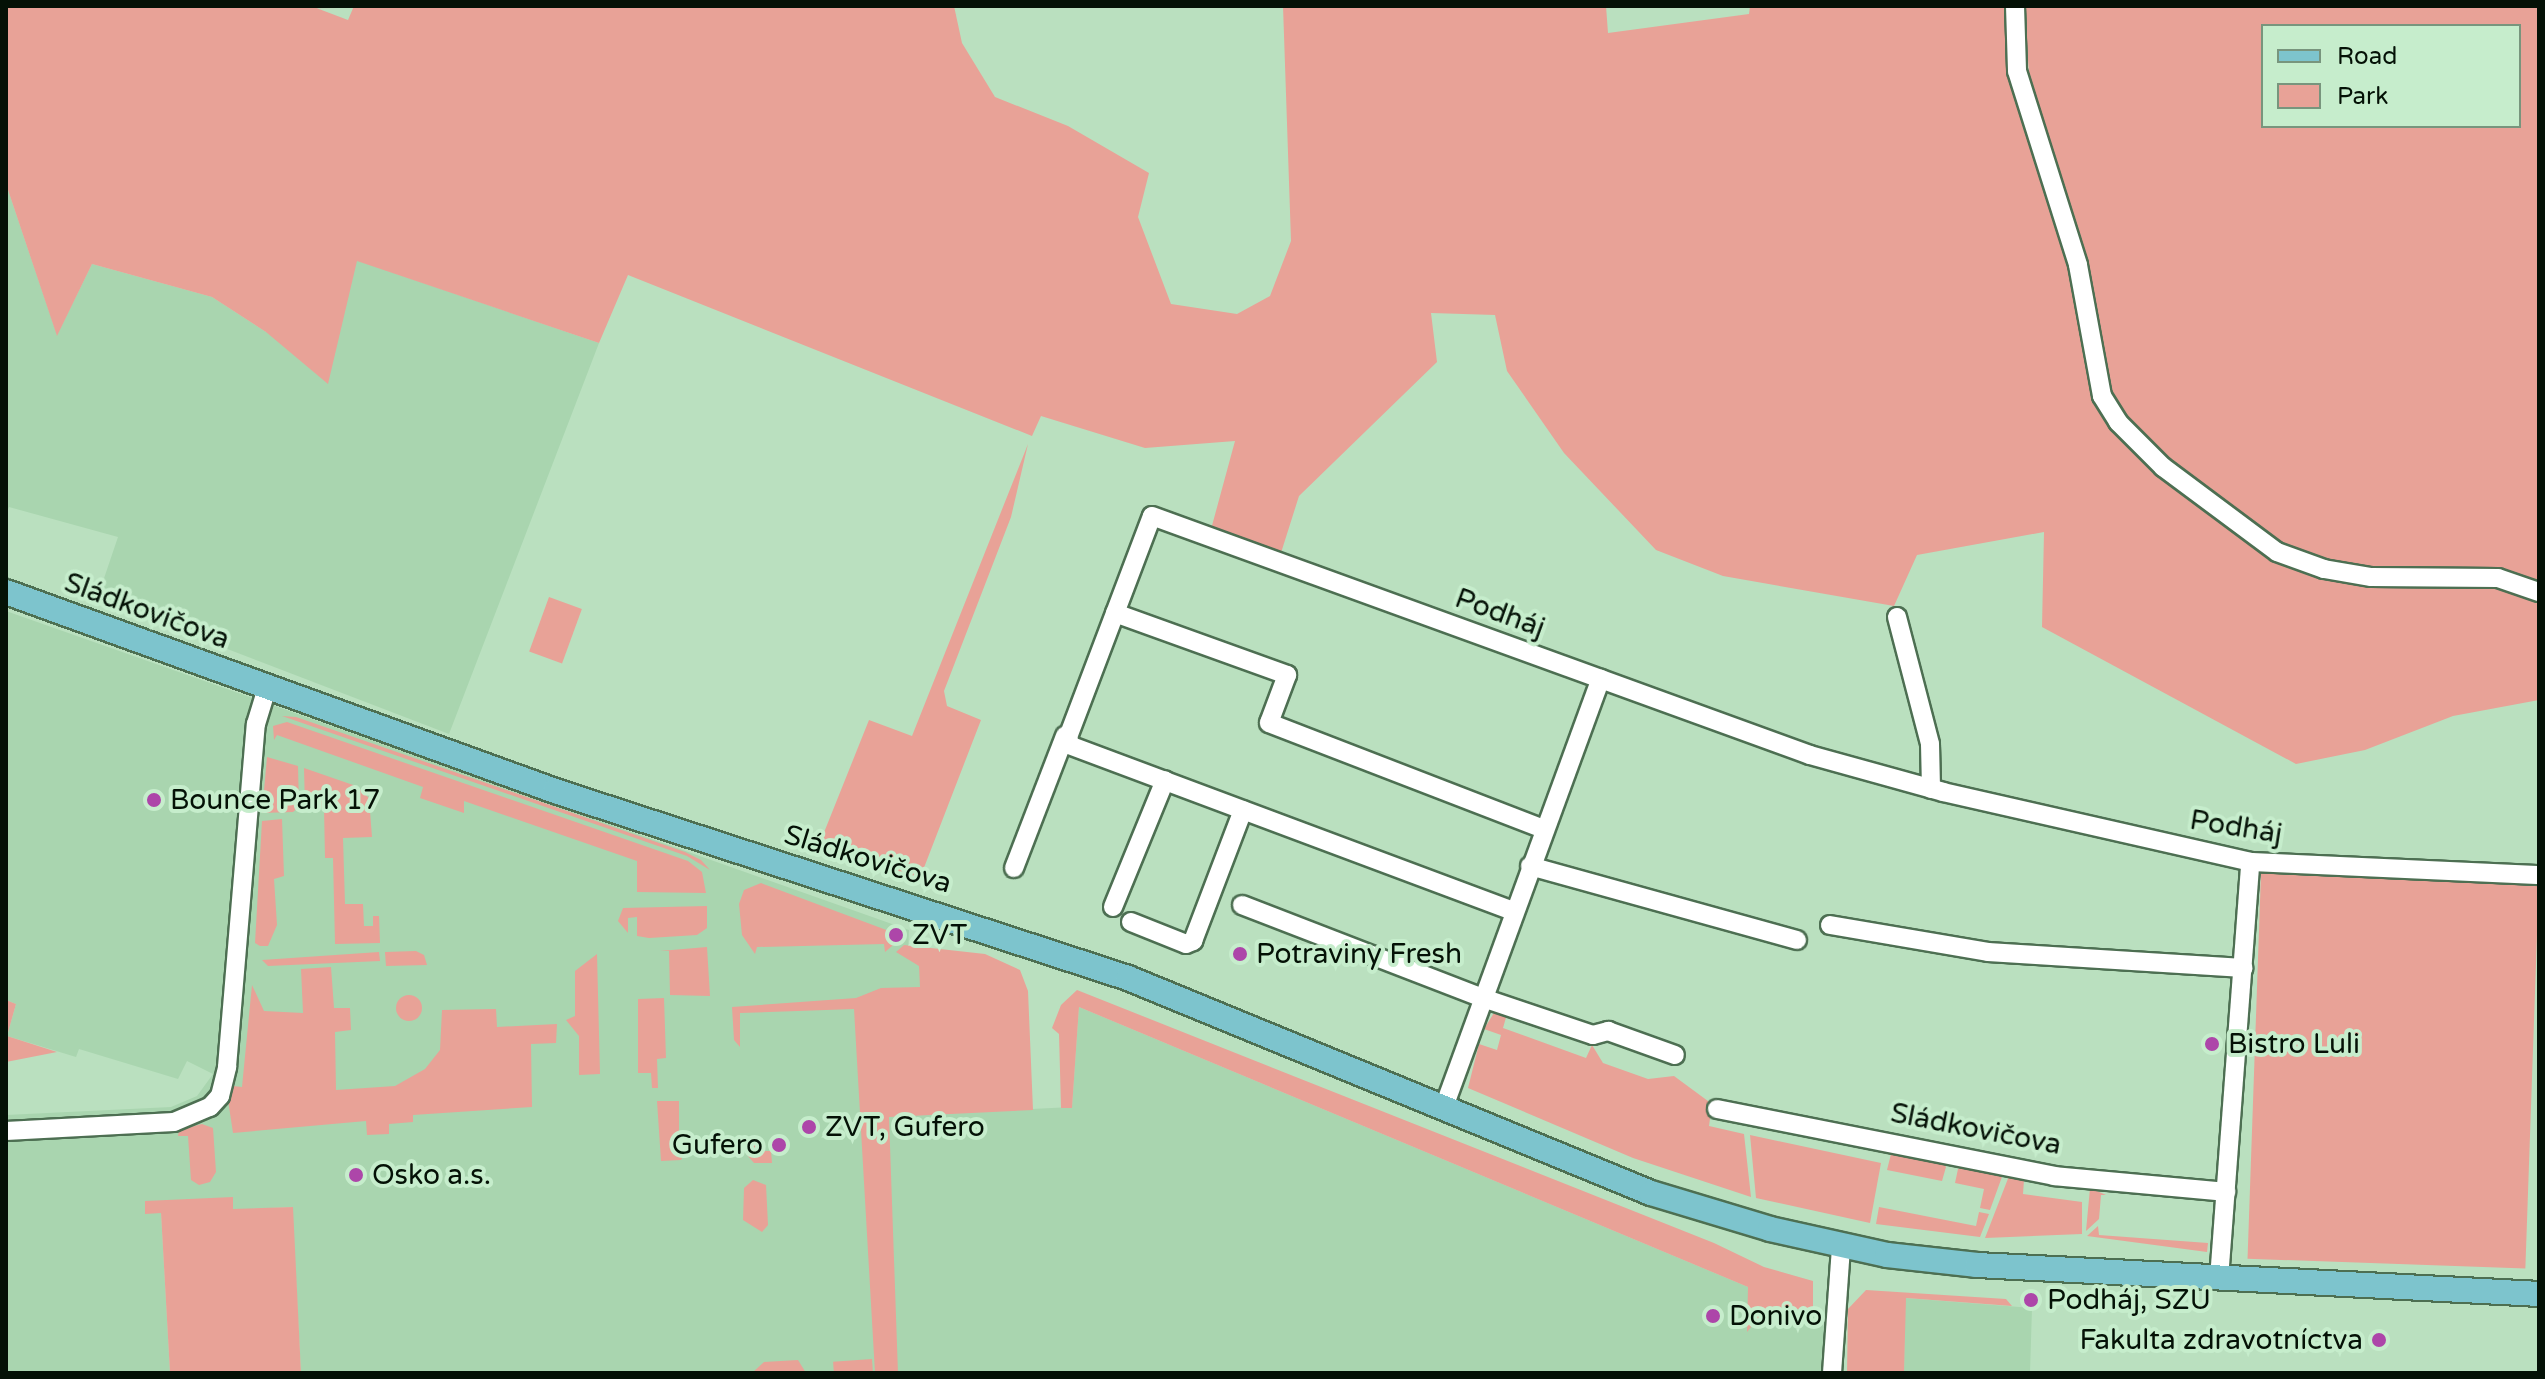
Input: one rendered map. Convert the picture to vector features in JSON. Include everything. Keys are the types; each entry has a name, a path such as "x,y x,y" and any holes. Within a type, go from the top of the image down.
{"main road":[{"name":"Sládkovičova","path":"6,592 555,791 1061,954 1651,1193 1841,1247 1977,1265 2539,1294"}],"street":[{"path":"2015,6 2017,71 2078,265 2102,396 2118,422 2163,467 2277,552 2324,569 2371,577 2498,578 2539,592"},
{"name":"Podháj","path":"1513,911 1070,745 1068,737 1152,516 1810,755 1931,789 2250,862 2539,875"},
{"path":"1115,613 1287,675 1269,723 1543,829"},
{"path":"1897,617 1930,744 1931,789"},
{"path":"1444,1107 1480,997 1601,679"},
{"path":"6,1131 174,1122 210,1107 220,1096 227,1067 256,724 267,688"},
{"path":"1014,868 1065,736"},
{"path":"1113,907 1165,780"},
{"path":"1131,922 1186,944 1193,941 1243,810"},
{"path":"2219,1279 2250,862"},
{"path":"1530,866 1797,940"},
{"path":"1242,905 1480,997 1593,1035 1608,1031 1675,1055"},
{"path":"1830,925 1988,952 2243,968"},
{"name":"Sládkovičova","path":"1717,1109 2054,1176 2226,1192"},
{"path":"1832,1373 1841,1247"}],"shaded area":[{"path":"6,184 57,335 92,264 212,297 266,332 356,260 599,343 449,734 97,599 118,537 9,507 6,514"},
{"name":"ZVT","path":"6,611 909,930 908,954 923,964 924,990 889,1116 1072,1107 1079,1007 1748,1287 1748,1330 1766,1309 1813,1309 1824,1327 1824,1373 301,1373 292,1207 161,1213 170,1373 6,1373 6,1115 171,1107 197,1096 213,1074 187,1061 178,1079 79,1049 76,1057 7,1036 16,1004 6,1000"},
{"path":"1905,1298 2032,1308 2030,1373 1904,1373"}],"green space":[{"path":"6,6 311,6 348,20 354,6 954,6 962,43 995,97 1068,126 1149,173 1138,217 1171,304 1237,314 1270,296 1291,241 1283,6 1606,6 1608,33 1749,14 1750,6 2005,6 2006,64 2014,93 2030,87 2024,6 2539,6 2539,700 2453,716 2365,750 2296,764 2042,627 2044,532 1917,555 1894,606 1723,576 1656,550 1564,453 1507,371 1495,315 1431,313 1437,362 1299,496 1280,556 1210,533 1235,441 1145,448 1041,416 1032,436 628,275 599,343 357,261 328,384 266,332 212,297 92,264 57,336 6,184"},
{"path":"1028,444 1011,517 944,691 947,706 981,720 920,878 819,845 869,720 912,736"},
{"path":"549,597 582,609 562,663 529,652"},
{"path":"282,716 296,717 685,852 701,860 710,870 687,856"},
{"path":"287,722 688,861 702,872 706,893 637,892 637,861 464,801 464,813 420,798 423,787 277,735 274,740 273,726"},
{"path":"267,757 298,766 299,807 293,812 262,813"},
{"path":"304,768 356,786 369,798 372,837 343,838 345,904 363,904 364,926 373,926 373,916 379,916 380,943 335,944 333,858 325,858 324,808 305,808"},
{"path":"282,819 284,876 274,879 277,925 268,946 260,946 255,943 262,821"},
{"path":"2261,873 2539,883 2525,1268 2248,1259"},
{"path":"761,883 889,931 887,937 899,940 885,952 884,944 757,947 755,954 742,935 739,904 744,890"},
{"path":"707,906 707,928 697,935 637,936 637,917 628,918 628,933 618,921 623,908"},
{"path":"904,945 985,954 1020,970 1028,991 1033,1110 889,1117 898,1373 875,1373 854,1009 740,1013 740,1047 734,1040 732,1007 856,998 881,988 920,987 919,966 896,952"},
{"path":"707,947 710,996 670,995 669,951 660,951"},
{"path":"416,951 424,955 427,965 386,966 385,952"},
{"path":"379,952 380,961 268,966 262,960"},
{"path":"597,954 600,1074 579,1075 579,1036 566,1020 575,1016 575,971"},
{"path":"331,967 334,1008 350,1008 351,1030 335,1032 336,1090 395,1086 425,1069 440,1050 442,1010 496,1009 497,1027 557,1024 556,1043 531,1044 532,1107 413,1115 413,1122 389,1124 389,1134 367,1135 366,1121 233,1133 228,1100 233,1086 242,1087 252,985 264,1011 303,1013 301,969"},
{"path":"1077,990 1714,1243 1764,1267 1813,1281 1813,1309 1766,1309 1747,1332 1748,1287 1079,1007 1072,1108 1061,1108 1059,1034 1052,1028 1061,1005"},
{"path":"409,995 418,999 422,1008 418,1017 409,1021 400,1017 396,1008 400,999"},
{"path":"664,998 666,1058 657,1059 658,1088 652,1088 651,1073 638,1073 638,999"},
{"path":"6,1000 16,1004 7,1036 57,1052 6,1062"},
{"path":"1497,1008 1507,1014 1503,1028 1586,1058 1592,1045 1603,1063 1648,1079 1674,1076 1712,1104 1709,1126 1744,1134 1751,1197 1633,1158 1468,1088 1479,1044 1497,1050 1501,1035 1484,1029"},
{"path":"657,1101 679,1101 679,1143 691,1143 681,1160 661,1161"},
{"path":"202,1124 213,1128 216,1172 210,1182 199,1185 191,1180 188,1136 178,1136 179,1130"},
{"path":"1750,1135 1881,1163 1870,1223 1756,1198"},
{"path":"760,1137 761,1151 771,1151 772,1163 754,1163 747,1155 745,1138"},
{"path":"1892,1150 1941,1160 1946,1167 1942,1181 1887,1170"},
{"path":"1964,1166 2003,1174 1990,1210 1980,1208 1984,1189 1955,1183 1958,1169"},
{"path":"2009,1176 2024,1180 2023,1194 2082,1202 2082,1234 1985,1238"},
{"path":"753,1180 766,1185 768,1225 762,1232 743,1220 744,1188"},
{"path":"2090,1188 2106,1195 2101,1195 2099,1219 2086,1231"},
{"path":"233,1197 233,1209 293,1207 301,1373 170,1373 161,1213 145,1214 145,1201"},
{"path":"1879,1207 1976,1226 1979,1212 1989,1214 1980,1237 1876,1224"},
{"path":"2098,1226 2099,1235 2208,1243 2207,1252 2087,1236"},
{"path":"1866,1290 2006,1299 2012,1306 1906,1298 1904,1373 1847,1373 1848,1309"},
{"path":"872,1359 873,1373 834,1373 833,1362"},
{"path":"798,1360 806,1373 752,1373 764,1362"}],"place":[{"name":"Bounce Park 17","path":"154,800"},
{"name":"ZVT","path":"896,935"},
{"name":"Potraviny Fresh","path":"1240,954"},
{"name":"Bistro Luli","path":"2212,1044"},
{"name":"ZVT, Gufero","path":"809,1127"},
{"name":"Gufero","path":"779,1145"},
{"name":"Osko a.s.","path":"356,1175"},
{"name":"Podháj, SZU","path":"2031,1300"},
{"name":"Donivo","path":"1713,1316"},
{"name":"Fakulta zdravotníctva","path":"2379,1340"}]}
